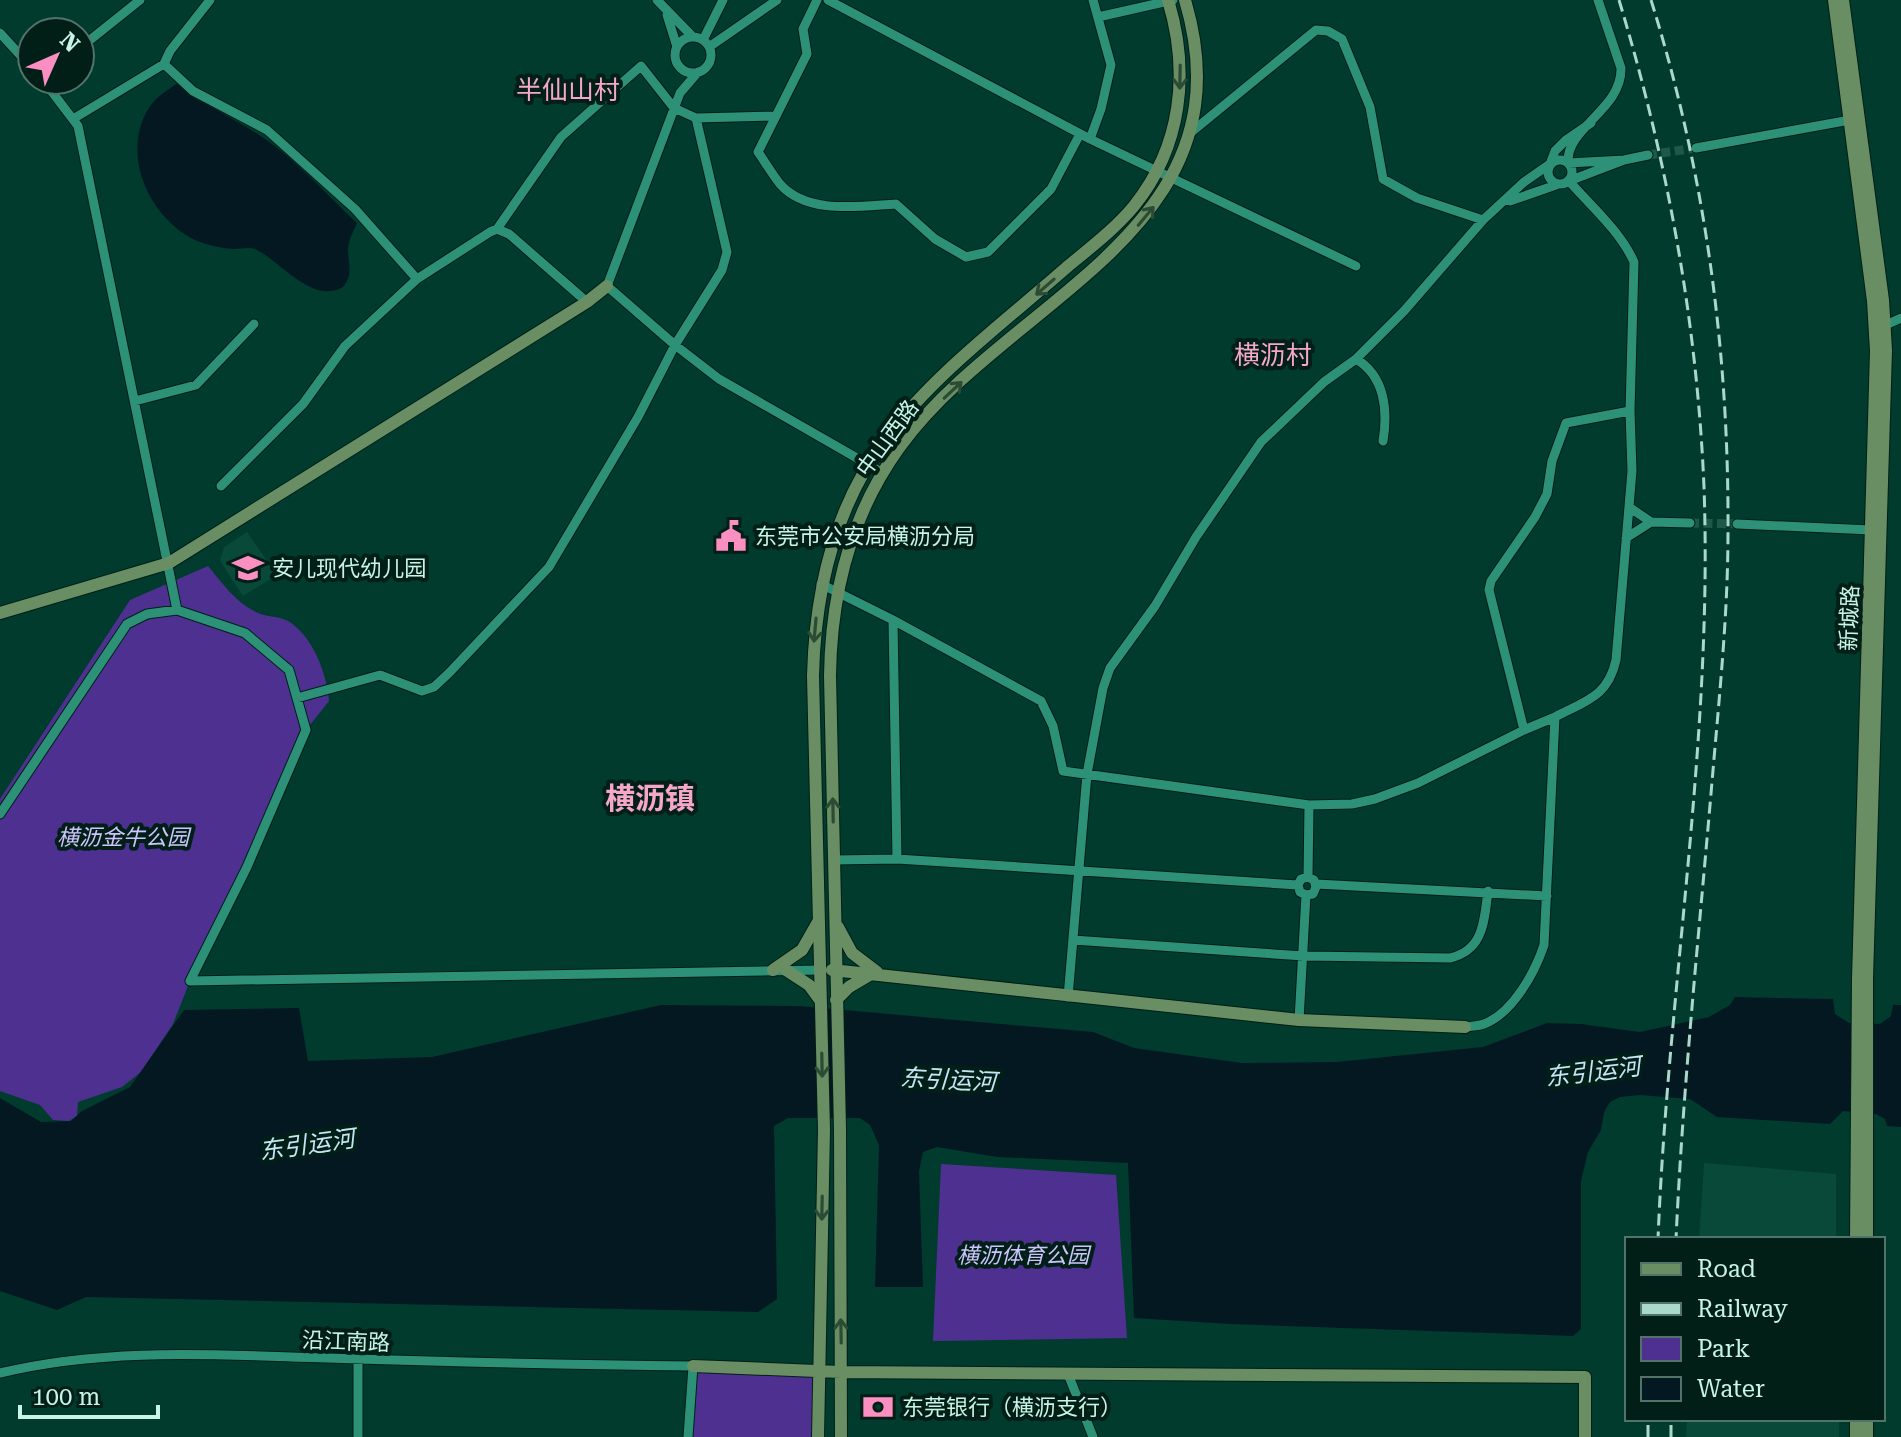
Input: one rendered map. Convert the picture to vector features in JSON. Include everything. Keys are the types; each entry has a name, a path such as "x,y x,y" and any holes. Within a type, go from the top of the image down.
{"street":[{"path":"96,35 140,0"},
{"path":"73,119 164,64 170,51 210,0"},
{"path":"0,613 169,563 587,302 607,286 680,93 709,62 702,41 666,12 657,0"},
{"path":"702,41 723,0"},
{"path":"680,93 679,66 675,57 683,39 702,41 777,0"},
{"path":"817,0 803,29 807,54 758,152 781,185 792,194 833,208 896,204 935,239 966,257 988,252 1051,189 1080,134"},
{"path":"828,0 1080,134 1356,266"},
{"path":"1090,139 1111,65 1093,0"},
{"path":"1098,17 1170,0"},
{"name":"中山西路","path":"818,1437 824,1130 813,676 814,634 821,584 844,511 886,438 913,405 1117,224 1157,170 1174,129 1181,85 1178,41 1170,0"},
{"name":"中山西路","path":"841,1437 840,1129 830,676 830,635 836,592 859,517 900,447 945,397 1129,236 1160,199 1172,178 1189,134 1196,98 1195,38 1185,0"},
{"path":"1569,181 1572,170 1568,163 1569,151 1616,93 1621,74 1598,0"},
{"name":"新城路","path":"1834,0 1880,328 1871,530 1862,1010 1867,1237"},
{"name":"新城路","path":"1843,0 1885,391 1862,1010"},
{"path":"666,12 677,47"},
{"path":"1189,134 1316,30 1328,31 1342,39 1370,107 1383,179 1417,198 1483,220"},
{"path":"0,33 16,50"},
{"path":"164,64 193,91 267,130 355,209 417,279"},
{"path":"221,486 303,404 345,346 417,279 497,229 561,137 641,66 674,108 696,118 776,116"},
{"path":"679,66 688,72 698,72"},
{"path":"55,96 78,126 177,610"},
{"path":"297,698 380,675 422,691 434,687 549,567 638,417 675,345 722,270 727,252 696,118"},
{"path":"1696,148 1850,120"},
{"path":"1558,185 1549,178 1547,171 1559,146 1591,123"},
{"path":"1068,997 1087,774 1103,688 1119,653 1155,606 1196,537 1261,442 1324,382 1356,359 1404,311 1483,220 1524,182 1561,160 1568,163 1624,160 1648,155"},
{"path":"1500,206 1520,195 1558,185 1624,160"},
{"path":"821,584 1041,701 1053,726 1063,771 1309,805 1352,804 1398,791 1598,694 1613,675 1632,471 1630,411 1634,262 1614,231 1569,181"},
{"path":"497,229 518,241 587,302"},
{"path":"607,286 719,379 883,473"},
{"path":"1880,328 1901,318"},
{"path":"135,401 196,385 254,324"},
{"path":"1356,359 1371,371 1379,386 1386,419 1383,441"},
{"path":"1524,730 1489,590 1491,581 1547,494 1552,461 1566,423 1630,411"},
{"path":"1629,507 1651,522 1690,523"},
{"path":"1626,538 1651,522"},
{"path":"1737,524 1871,530"},
{"path":"0,814 127,624 147,614 177,610 245,633 289,670 306,730 247,867 190,981 837,970 1299,1020 1465,1027 1484,1024 1516,997 1536,968 1544,945 1555,717"},
{"path":"893,620 897,859"},
{"path":"1306,895 1315,891 1309,805"},
{"path":"834,860 897,859 1298,885"},
{"path":"1306,895 1300,892 1298,885 1301,879 1547,896"},
{"path":"1073,940 1304,956 1444,959 1461,955 1475,945 1481,934 1488,891"},
{"path":"1299,1020 1306,895"},
{"path":"779,970 802,950 819,919"},
{"path":"836,919 852,953 877,975"},
{"path":"779,970 809,985 820,1000"},
{"path":"836,1000 849,987 877,975"},
{"name":"新城路","path":"1856,1237 1862,1117"},
{"name":"沿江南路","path":"0,1373 62,1361 147,1354 693,1366"},
{"path":"358,1359 358,1437"},
{"path":"688,1437 693,1366 841,1372 1585,1377 1585,1437"},
{"path":"1068,1374 1093,1437"}],"shaded area":[{"name":"安儿现代幼儿园","path":"247,532 277,575 243,596 220,561 224,547"},
{"path":"1704,1163 1836,1174 1836,1237 1699,1237"},
{"path":"1687,1421 1839,1421 1839,1437 1686,1437"}],"green space":[{"name":"横沥金牛公园","path":"208,566 243,604 258,613 288,621 305,636 322,668 329,701 306,730 236,889 193,966 173,1024 141,1072 122,1087 78,1102 77,1116 69,1121 53,1120 40,1105 0,1091 0,799 130,600"},
{"name":"横沥体育公园","path":"941,1164 1116,1175 1127,1338 933,1341"},
{"path":"693,1366 817,1370 818,1437 688,1437"}],"water":[{"path":"178,83 283,153 357,223 348,249 349,273 343,287 332,291 309,286 257,250 224,248 197,241 166,218 145,186 137,148 140,129 150,106"},
{"name":"东引运河","path":"1735,997 1833,999 1835,1014 1849,1023 1880,1024 1891,1016 1893,1005 1901,1005 1901,1127 1887,1126 1885,1119 1876,1114 1843,1111 1830,1124 1717,1117 1690,1099 1640,1095 1620,1097 1610,1102 1604,1112 1601,1130 1588,1152 1581,1181 1581,1329 1573,1336 1134,1318 1128,1163 997,1157 937,1147 923,1152 919,1171 923,1287 875,1287 879,1145 870,1125 860,1118 788,1118 774,1126 777,1299 758,1312 86,1297 57,1310 0,1291 0,1098 41,1122 71,1121 82,1111 130,1087 184,1010 299,1008 308,1061 432,1057 661,1005 798,1006 1093,1032 1134,1048 1242,1063 1337,1062 1483,1047 1547,1023 1640,1032 1709,1017 1730,1005"}],"tunnel":[{"path":"1648,155 1696,148"},
{"path":"1690,523 1737,524"}],"railway":[{"path":"1619,0 1652,120 1677,241 1695,363 1704,487 1702,675 1658,1237"},
{"path":"1651,0 1686,131 1710,263 1724,396 1727,464 1725,626 1687,1067 1676,1237"},
{"path":"1648,1421 1648,1437"},
{"path":"1671,1421 1671,1437"}],"place":[{"name":"东莞市公安局横沥分局","path":"731,536"},
{"name":"安儿现代幼儿园","path":"248,568"},
{"name":"东莞银行（横沥支行）","path":"878,1407"}],"district":[{"name":"半仙山村","path":"568,90"},
{"name":"横沥村","path":"1273,355"},
{"name":"横沥镇","path":"650,799"}]}
